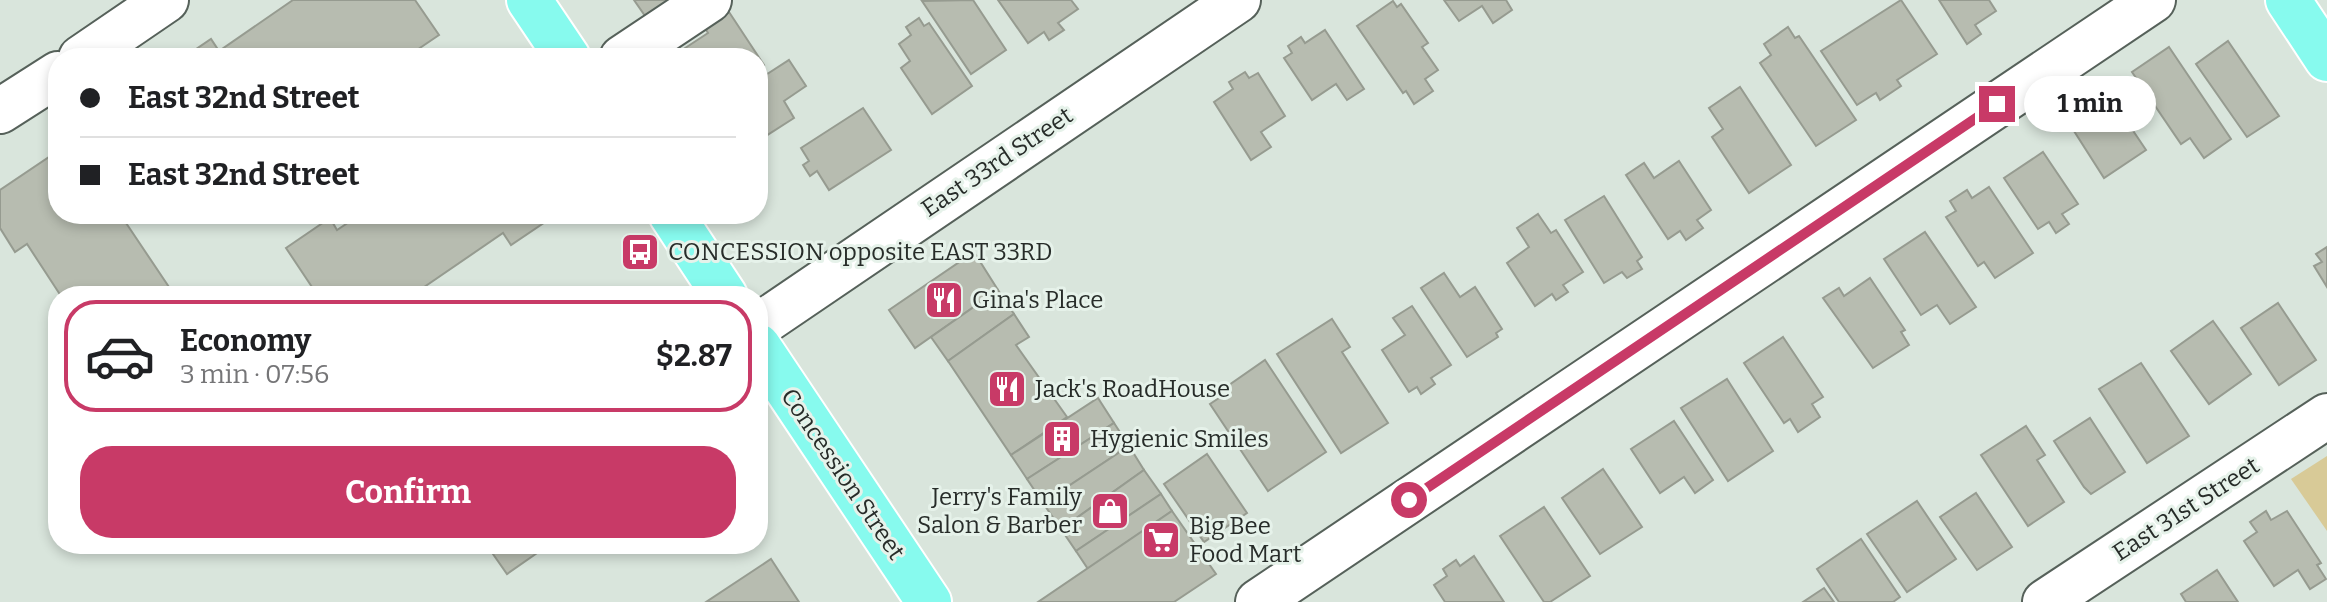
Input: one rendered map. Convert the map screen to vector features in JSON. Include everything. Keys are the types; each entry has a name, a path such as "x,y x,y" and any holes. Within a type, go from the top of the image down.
{"main road":[{"path":"529,0 561,48"},
{"path":"2288,0 2327,59"},
{"path":"678,224 718,286"},
{"name":"Concession Street","path":"768,361 929,602"}],"street":[{"path":"96,48 166,0"},
{"path":"637,48 709,0"},
{"name":"East 33rd Street","path":"768,319 1238,0"},
{"path":"1258,602 2153,0"},
{"path":"0,111 48,80"},
{"name":"East 31st Street","path":"2045,602 2327,416"}],"shaded area":[{"path":"2327,456 2327,531 2291,479"}],"building":[{"path":"293,0 415,0 439,35 420,48 223,48"},
{"path":"634,0 683,0 650,23"},
{"path":"973,0 1006,50 971,74 922,1"},
{"path":"998,0 1071,0 1078,9 1058,23 1064,30 1049,40 1044,32 1028,43"},
{"path":"1444,0 1506,0 1512,10 1493,23 1482,6 1459,21"},
{"path":"1901,0 1937,54 1897,80 1901,86 1880,100 1876,93 1857,105 1821,51"},
{"path":"1939,0 1989,0 1996,11 1975,25 1981,34 1967,44"},
{"path":"1393,1 1397,7 1401,4 1428,43 1422,47 1438,70 1425,79 1433,91 1414,104 1357,26"},
{"path":"729,12 753,48 685,48 708,33 705,28"},
{"path":"919,18 924,26 929,23 972,86 932,114 901,68 910,61 899,44 911,35 906,27"},
{"path":"1788,27 1795,38 1799,36 1856,120 1816,146 1760,63 1771,55 1764,44"},
{"path":"1325,30 1364,89 1347,100 1336,84 1312,100 1284,58 1292,53 1288,46 1301,37 1305,43"},
{"path":"211,39 217,48 198,48"},
{"path":"2228,41 2279,116 2247,137 2196,64"},
{"path":"2169,47 2231,139 2204,158 2190,138 2181,144 2132,72"},
{"path":"789,60 806,86 784,101 794,118 768,135 768,74"},
{"path":"1245,72 1249,78 1258,73 1285,116 1261,132 1271,147 1251,160 1214,102 1233,89 1229,82"},
{"path":"1740,87 1791,165 1749,193 1712,137 1723,129 1709,108"},
{"path":"2115,104 2146,150 2104,178 2074,131"},
{"path":"863,108 891,150 829,190 817,171 810,176 803,165 809,161 801,148"},
{"path":"2043,152 2078,204 2062,214 2069,224 2056,233 2049,222 2038,229 2004,178"},
{"path":"48,158 48,224 127,224 168,286 54,286 27,244 15,252 0,228 0,190"},
{"path":"1679,161 1711,210 1697,220 1703,228 1686,240 1680,231 1668,239 1626,175 1644,163 1654,178"},
{"path":"1989,187 2033,253 1995,278 1984,262 1978,266 1946,217 1956,211 1950,201 1967,190 1972,198"},
{"path":"1604,196 1642,257 1637,261 1642,269 1627,278 1622,272 1604,283 1565,220"},
{"path":"1538,214 1551,233 1556,230 1583,272 1563,285 1568,292 1556,300 1552,294 1535,306 1507,263 1529,247 1517,228"},
{"path":"321,224 334,224 337,230 346,224 542,224 511,245 503,233 426,286 311,286 286,248"},
{"path":"1925,232 1976,307 1950,324 1937,305 1921,315 1884,259"},
{"path":"2327,247 2327,287 2314,266 2322,262 2316,254"},
{"name":"Gina's Place","path":"974,252 998,290 915,348 889,310"},
{"path":"1444,273 1460,297 1475,287 1502,329 1496,333 1498,337 1467,357 1421,288"},
{"path":"1870,278 1905,330 1901,332 1909,345 1873,368 1823,298 1839,288 1844,296"},
{"path":"998,290 1014,314 948,361 931,337"},
{"path":"2278,303 2316,360 2279,385 2241,328"},
{"path":"1412,306 1451,365 1431,378 1435,384 1421,394 1417,387 1409,392 1382,350 1405,335 1393,318"},
{"name":"Jack's RoadHouse","path":"1014,314 1029,337 1016,345 1067,417 1011,455 948,361"},
{"path":"1332,319 1350,347 1342,352 1388,423 1341,453 1277,354"},
{"path":"2213,321 2251,374 2209,404 2171,351"},
{"path":"1783,337 1823,397 1812,404 1820,417 1798,432 1790,419 1784,423 1744,363"},
{"path":"1265,360 1326,452 1268,491 1210,404 1222,396 1219,392"},
{"path":"2141,363 2189,436 2147,463 2099,389"},
{"path":"1727,379 1773,451 1728,481 1681,408"},
{"name":"Hygienic Smiles","path":"1098,398 1114,423 1027,479 1011,455"},
{"path":"2090,418 2125,472 2091,494 2054,441"},
{"path":"1674,421 1713,480 1695,493 1684,477 1660,493 1631,449"},
{"path":"1114,423 1129,446 1043,503 1027,479"},
{"path":"2026,426 2045,455 2037,460 2064,502 2028,526 1981,455"},
{"path":"1129,446 1144,470 1061,529 1043,503"},
{"path":"1207,454 1247,513 1204,542 1164,484"},
{"path":"1603,469 1642,527 1600,554 1562,498"},
{"name":"Jerry's Family Salon & Barber","path":"1144,470 1161,494 1076,551 1061,529"},
{"path":"1976,493 2012,547 1977,570 1940,517"},
{"path":"1161,494 1172,511 1088,569 1076,551"},
{"path":"1917,501 1956,559 1907,592 1867,534"},
{"path":"1544,507 1590,576 1550,602 1544,602 1500,536"},
{"name":"Big Bee Food Mart","path":"1172,511 1216,574 1174,602 1038,602"},
{"path":"2266,511 2271,520 2287,511 2321,563 2317,565 2326,579 2310,589 2298,570 2274,586 2244,541 2257,532 2250,522"},
{"path":"1861,539 1900,597 1893,602 1839,602 1817,569"},
{"path":"493,554 536,554 507,574"},
{"path":"1474,556 1504,602 1445,602 1434,585 1447,576 1443,569 1456,560 1460,566"},
{"path":"771,559 799,602 706,602"},
{"path":"2217,570 2238,602 2186,602 2181,594"},
{"path":"1824,588 1834,602 1803,602"}],"place":[{"name":"CONCESSION opposite EAST 33RD","path":"640,252"},
{"name":"Gina's Place","path":"944,300"},
{"name":"Jack's RoadHouse","path":"1007,389"},
{"name":"Hygienic Smiles","path":"1062,439"},
{"name":"Jerry's Family Salon & Barber","path":"1110,511"},
{"name":"Big Bee Food Mart","path":"1161,540"}],"route":[{"path":"1409,500 1997,104"}]}
